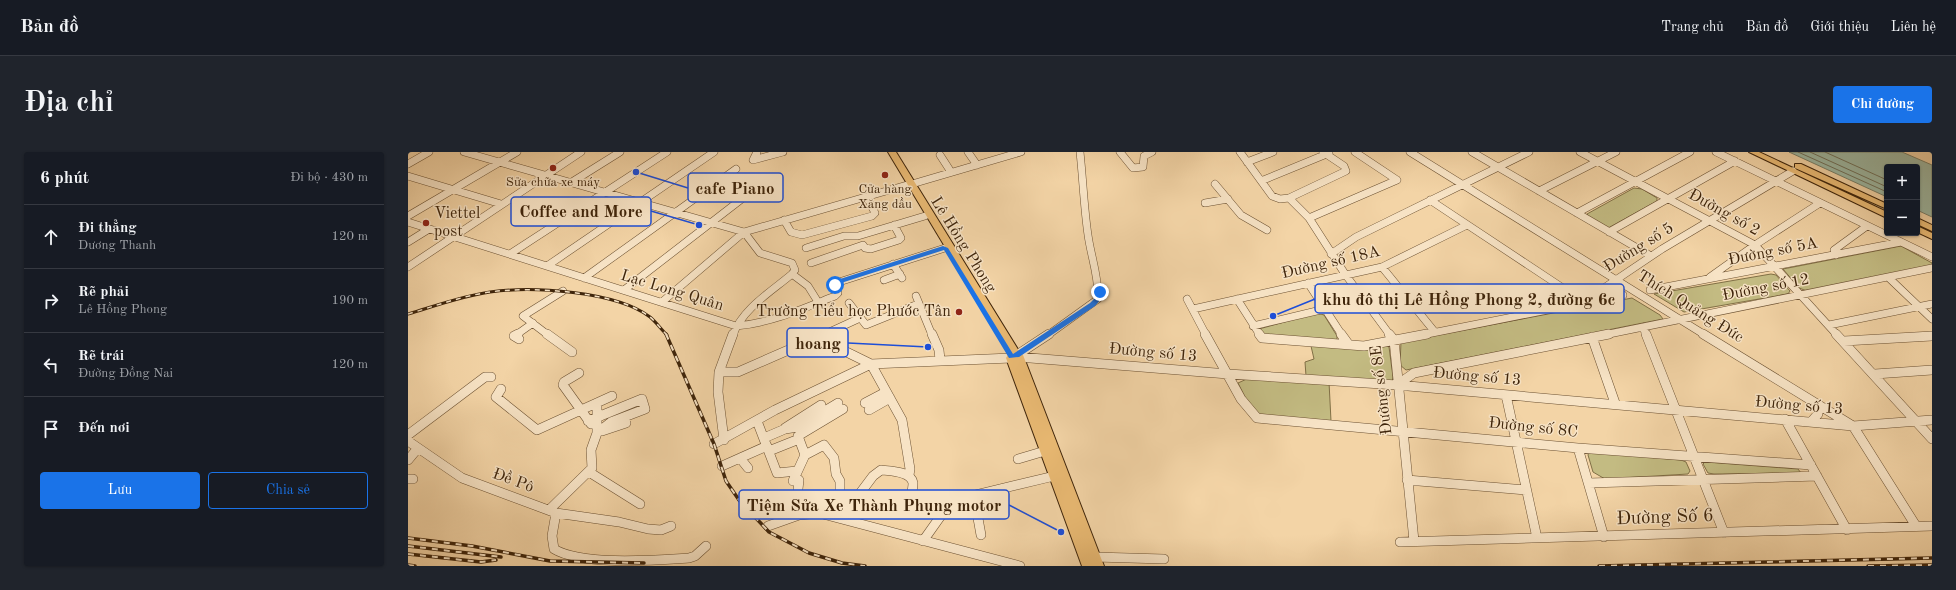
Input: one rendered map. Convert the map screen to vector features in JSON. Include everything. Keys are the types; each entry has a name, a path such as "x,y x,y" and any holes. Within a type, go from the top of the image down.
{"main road":[{"name":"Lê Hồng Phong","path":"886,152 909,184 1015,357 1097,564"},
{"name":"Lê Hồng Phong","path":"892,152 925,216 948,247"},
{"path":"1753,152 1884,214"},
{"path":"1769,152 1884,206"},
{"path":"1920,222 1932,228"},
{"path":"1920,230 1932,236"},
{"name":"Lê Hồng Phong","path":"1015,357 1045,451 1088,566"}],"street":[{"path":"408,164 429,152"},
{"path":"464,152 606,191 744,232 752,246 760,254 792,263 795,270 792,274 756,304 736,326"},
{"path":"408,216 517,152"},
{"path":"408,267 452,236 581,152"},
{"path":"572,182 620,152"},
{"path":"510,254 667,152"},
{"path":"547,266 640,201 714,152"},
{"path":"757,152 753,160 783,152"},
{"path":"968,152 977,165"},
{"path":"662,302 744,232 977,165 1002,154 1021,152"},
{"path":"1015,357 1093,304 1098,299 1099,284 1095,273 1088,236 1080,152"},
{"path":"1120,152 1133,168 1143,167 1144,156 1152,152"},
{"path":"1240,152 1261,181 1276,198 1290,198 1346,171 1344,166 1327,153 1261,181"},
{"path":"1247,162 1273,152"},
{"path":"1309,218 1397,180 1355,152"},
{"name":"Thích Quảng Đức","path":"1410,152 1616,278 1853,426 1916,526"},
{"path":"1472,152 1651,256"},
{"path":"1331,254 1356,237 1529,152"},
{"name":"Đường số 2","path":"1580,152 1755,245 1875,374 1931,439"},
{"path":"1539,191 1616,152"},
{"path":"1577,213 1690,152"},
{"path":"1716,152 1932,257"},
{"path":"940,155 951,172"},
{"path":"1609,232 1735,161"},
{"path":"584,278 736,169"},
{"name":"Đường số 5","path":"1253,326 1262,338 1364,346 1584,302 1616,278 1651,256 1793,171"},
{"path":"408,176 501,204"},
{"path":"1215,184 1245,218 1267,230"},
{"path":"784,220 791,232 802,235 872,216 876,213 867,196"},
{"path":"624,290 743,198"},
{"name":"Đường số 8E","path":"1290,198 1309,218 1331,254 1394,340 1414,541"},
{"path":"1205,203 1228,199"},
{"path":"1430,200 1584,302 1623,295"},
{"path":"1708,279 1755,245 1820,203"},
{"path":"806,248 844,236 858,236 925,216"},
{"name":"Lạc Long Quân","path":"408,222 736,326 719,372 718,392 721,406 724,440"},
{"path":"858,236 866,248 871,249 901,239 894,225"},
{"name":"Đường số 18A","path":"1193,309 1382,267 1467,225"},
{"path":"1836,255 1834,250 1867,226"},
{"path":"408,242 429,229"},
{"name":"Đường số 5A","path":"1650,290 1901,242"},
{"path":"811,263 863,245"},
{"path":"736,326 754,325 837,295 835,285 839,282 948,247"},
{"path":"884,280 901,276 893,264"},
{"path":"1382,267 1434,331"},
{"name":"Đường số 12","path":"1398,385 1414,373 1889,278 1932,268"},
{"path":"792,274 808,286 818,302"},
{"path":"1889,278 1932,319"},
{"path":"1308,283 1349,345"},
{"path":"563,291 523,316 572,352"},
{"path":"1187,299 1228,374"},
{"path":"1237,299 1253,326 1325,309"},
{"path":"849,303 866,325 917,300 939,350 940,360"},
{"path":"1829,325 1932,304"},
{"path":"719,372 738,372 860,318"},
{"path":"519,339 514,336 533,323"},
{"path":"1643,327 1676,410 1692,456 1724,533"},
{"path":"1844,341 1932,336"},
{"path":"816,337 871,364 902,420 910,467 909,475 913,483 911,496 934,501 952,500 1054,476"},
{"path":"1592,337 1615,403"},
{"name":"Đường số 13","path":"871,364 1015,357 1228,374 1398,385 1615,403 1853,426 1932,420"},
{"path":"714,444 757,422 775,410 871,364"},
{"path":"1875,374 1932,370"},
{"path":"579,373 564,382 563,385 580,411 592,419 598,433 591,450 593,465 589,472 567,490 553,512 553,548 557,553 565,556 590,559 689,558 695,556 706,546"},
{"name":"Đường số 8C","path":"1228,374 1254,416 1578,448 1811,465"},
{"path":"408,435 485,378 491,377"},
{"path":"501,389 496,397 537,430 612,396"},
{"path":"867,406 888,395"},
{"path":"1506,395 1537,538"},
{"path":"592,419 642,398 645,409 624,417 626,423 598,433"},
{"path":"1811,422 1818,414 1818,409 1812,400"},
{"path":"592,419 597,404"},
{"path":"767,445 785,428 821,405"},
{"path":"785,428 798,427 840,406 798,436 805,455"},
{"path":"1785,419 1847,530"},
{"path":"757,422 777,473 797,471"},
{"path":"722,466 767,445 799,439"},
{"name":"Đề Pô","path":"408,441 462,478 553,512 619,522 654,530 661,530 670,526"},
{"path":"798,489 799,480 793,481 805,455 824,445 834,458 836,474 839,477 840,482 840,490"},
{"path":"408,460 418,448"},
{"path":"1578,448 1604,537"},
{"path":"1018,458 1045,451"},
{"path":"740,458 748,468"},
{"path":"861,492 873,476 881,470 894,471 909,475"},
{"path":"589,472 640,504"},
{"path":"1589,483 1817,476"},
{"path":"1407,480 1526,490"},
{"path":"974,496 981,535"},
{"path":"923,541 952,500"},
{"path":"768,526 798,515 819,513 1020,566"},
{"name":"Đường Số 6","path":"1400,542 1847,530 1932,526"},
{"path":"1097,564 1164,559"}],"shaded area":[{"path":"1634,188 1642,189 1657,198 1657,201 1608,228 1588,216 1587,214"},
{"path":"1901,246 1932,263 1932,266 1807,291 1799,288 1783,269"},
{"path":"1771,274 1776,275 1790,291 1788,294 1684,312 1654,294"},
{"path":"1632,298 1660,315 1663,319 1406,370 1400,365 1401,342"},
{"path":"1317,313 1324,315 1337,336 1337,340 1264,336 1259,329"},
{"path":"1385,344 1389,347 1393,377 1392,382 1306,376 1305,362 1314,359 1311,346"},
{"path":"1249,378 1329,382 1331,421 1263,415 1252,411 1238,383"},
{"path":"1589,452 1681,460 1686,462 1690,471 1688,474 1605,479 1593,472 1588,455"},
{"path":"1705,462 1798,469 1801,473 1714,474 1708,473 1703,464"}],"water":[{"path":"1789,152 1902,152 1932,165 1932,217 1920,211 1920,164 1884,164 1884,196"}],"railway":[{"path":"408,314 459,299 490,292 508,290 550,290 573,292 617,301 635,308 650,317 667,335"},
{"path":"666,334 714,444 726,481 739,500 769,532 809,553 842,563 865,566"},
{"path":"408,538 472,546 550,561 644,563"},
{"path":"408,546 501,557"},
{"path":"408,554 481,562 496,560"},
{"path":"1599,566 1932,558"},
{"path":"408,565 415,566"},
{"path":"1868,566 1932,565"}],"place":[{"name":"Sửa chữa xe máy","path":"553,168"},
{"name":"cafe Piano","path":"636,172"},
{"name":"Cửa hàng Xăng dầu","path":"885,175"},
{"name":"Viettel post","path":"426,223"},
{"name":"Coffee and More","path":"699,225"},
{"name":"Trường Tiểu học Phước Tân","path":"959,312"},
{"name":"khu đô thị Lê Hồng Phong 2, đường 6c","path":"1273,316"},
{"name":"hoang","path":"928,347"},
{"name":"Tiệm Sửa Xe Thành Phụng motor","path":"1061,532"}],"route":[{"path":"835,285 836,283 945,248 1011,356 1014,354 1017,355 1093,304 1098,299 1100,292"}]}
